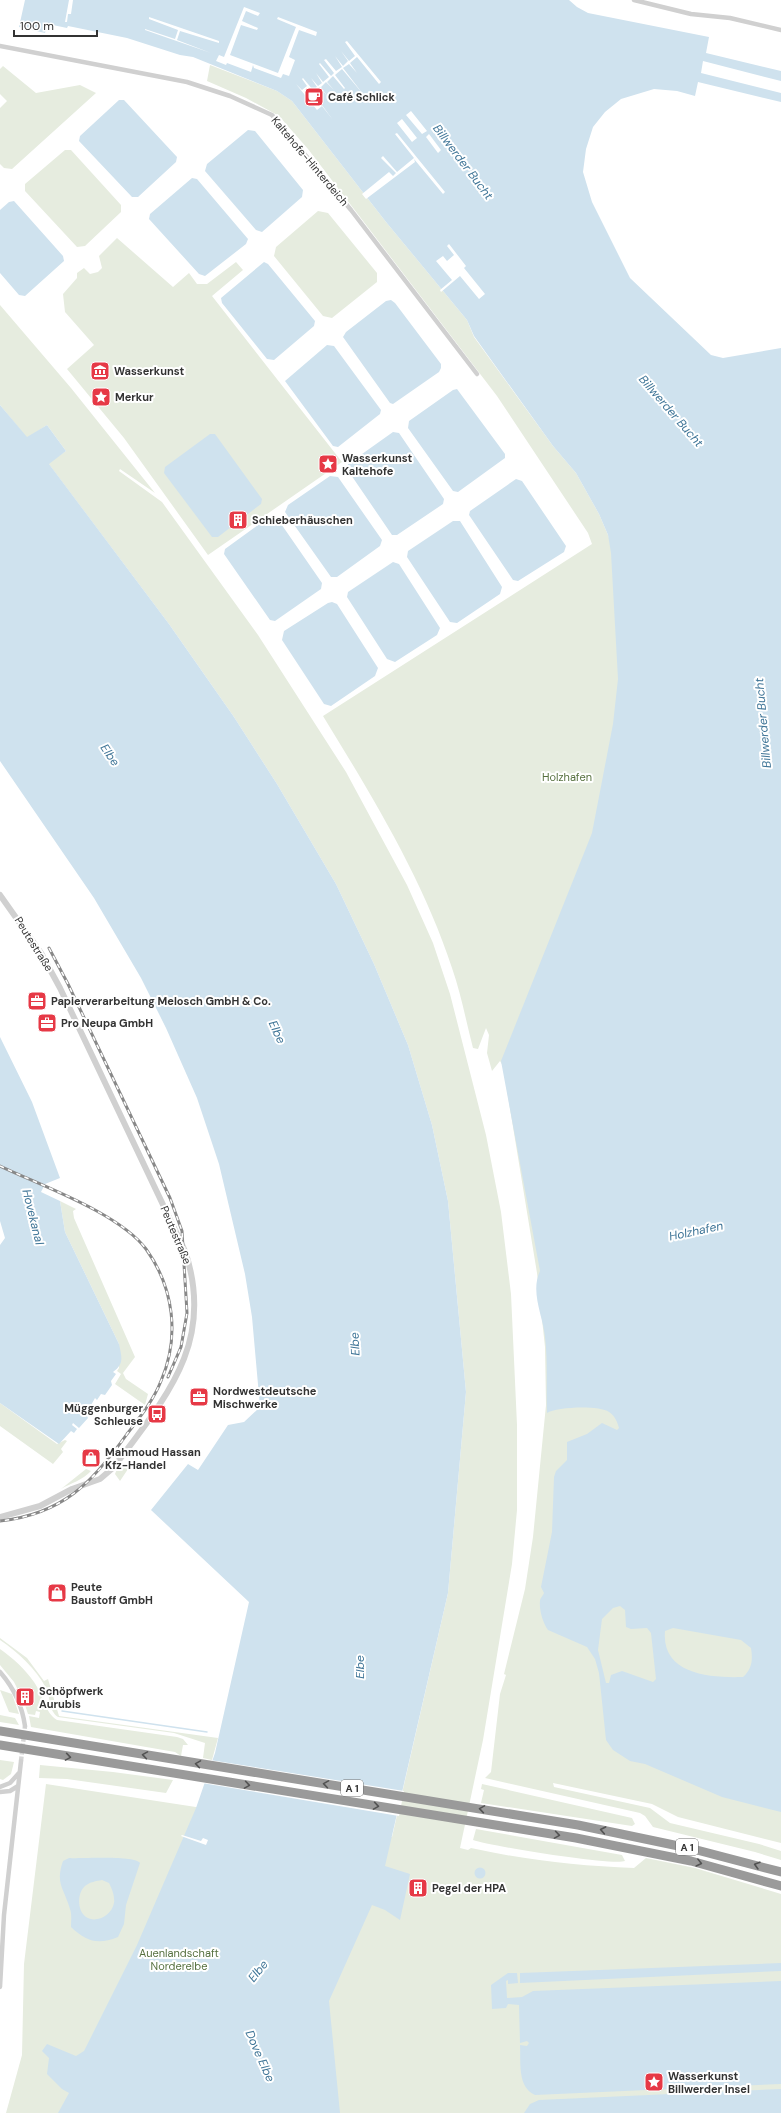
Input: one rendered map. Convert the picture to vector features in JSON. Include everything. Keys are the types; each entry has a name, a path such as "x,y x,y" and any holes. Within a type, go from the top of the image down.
{"highway":[{"name":"A 1","path":"0,1731 641,1837 706,1852 781,1872"},
{"name":"A 1","path":"0,1746 519,1829 691,1861 781,1886"}],"street":[{"path":"634,0 691,14 730,18 781,30"},
{"name":"Kaltehofe-Hinterdeich","path":"0,46 187,82 230,96 272,115 351,210 477,374"},
{"name":"Peutestraße","path":"0,895 22,924 57,984 185,1251 192,1275 195,1311 188,1350 177,1377 114,1467 100,1478 72,1488 40,1506 0,1517"},
{"path":"0,1672 16,1694 25,1726"},
{"path":"0,1987 4,1915 22,1761"},
{"path":"0,1787 10,1783 20,1772"},
{"path":"0,1792 10,1792 18,1786"}],"green space":[{"name":"Holzhafen","path":"210,65 277,91 292,101 386,222 467,320 474,337 553,446 576,473 599,514 608,535 781,1059 781,1843 678,1817 652,1804 553,1783 554,1787 650,1808 670,1823 759,1844 781,1851 781,1860 755,1852 653,1827 645,1816 640,1813 485,1778 491,1772 500,1694 506,1675 504,1674 525,1589 533,1537 546,1405 545,1347 537,1273 503,1066 500,1061 492,1071 487,1053 489,1035 486,1028 478,1049 473,1048 455,978 440,935 426,902 378,807 323,716 592,544 588,533 497,396 308,149 279,116 246,98 207,81"},
{"path":"3,66 36,93 80,85 96,93 12,169 4,168 0,164 0,108 7,101 0,94 0,69"},
{"path":"65,150 71,150 121,205 121,212 85,246 77,247 25,191 25,184"},
{"path":"318,211 328,213 377,273 377,282 332,318 323,316 274,256 276,247"},
{"path":"117,238 173,287 189,273 197,284 207,284 236,262 243,270 212,296 342,462 208,555 124,438 67,369 94,345 65,312 63,294 77,278 77,273 84,268 90,274 98,272 102,268 99,256"},
{"name":"Auenlandschaft Norderelbe","path":"0,305 71,388 155,493 120,469 119,471 162,502 258,635 346,772 407,885 433,943 450,994 486,1135 501,1212 511,1294 517,1425 517,1510 512,1564 483,1740 460,1848 468,1850 471,1848 552,1862 613,1867 634,1868 646,1858 695,1868 781,1894 781,2113 6,2113 22,2055 24,1964 46,1784 392,1837 448,1593 466,1392 448,1201 432,1125 408,1045 374,964 336,884 277,784 234,717 169,624 48,463 66,451 47,425 27,438 0,405"},
{"path":"60,1201 76,1209 73,1211 74,1218 135,1357 123,1373 126,1379 148,1394 145,1405 115,1384 121,1374 117,1371 119,1368 119,1344 65,1232"},
{"path":"0,1403 57,1444 65,1440 67,1441 61,1449 63,1452 53,1464 0,1426"},
{"path":"121,1464 128,1469 120,1481 115,1474"},
{"path":"86,1469 91,1471 81,1479 61,1489"},
{"path":"0,1638 27,1658 44,1681 48,1679 59,1716 218,1738 212,1760 203,1758 205,1743 174,1733 58,1717 51,1707 48,1692 37,1674 20,1655 0,1640"},
{"path":"0,1649 10,1656 30,1677 37,1687 49,1713 57,1720 177,1737 183,1739 188,1745 183,1745 181,1756 175,1752 31,1727 29,1716 39,1718 40,1712 36,1711 35,1715 28,1714 23,1699 26,1700 28,1695 24,1693 22,1698 14,1682 0,1665"},
{"path":"0,1690 12,1694 19,1714 9,1712"},
{"path":"0,1715 15,1718 19,1725 0,1722"},
{"path":"0,1760 14,1762 11,1774 3,1780 0,1779"},
{"path":"40,1765 113,1772 173,1780 166,1793 67,1779 39,1778"},
{"path":"482,1784 632,1818 635,1824 632,1826 481,1803 484,1790 481,1789"},
{"path":"476,1829 622,1855 625,1861 599,1861 525,1851 484,1843 473,1840"}],"water":[{"name":"Billwerder Bucht","path":"25,0 569,0 577,7 588,13 709,37 706,53 781,71 781,81 703,61 701,73 781,93 781,102 698,82 695,96 677,91 654,89 621,99 605,112 593,127 586,149 583,172 592,202 630,278 711,355 723,358 781,348 781,1812 722,1797 645,1764 630,1761 613,1750 606,1740 599,1673 595,1659 587,1647 548,1630 543,1620 540,1608 540,1600 544,1593 541,1587 552,1532 554,1477 556,1471 567,1460 567,1442 587,1434 602,1423 617,1430 619,1428 613,1415 609,1412 596,1408 568,1408 547,1413 546,1346 536,1287 540,1271 501,1061 592,833 613,724 618,679 611,553 608,535 599,514 576,473 553,446 474,336 467,320 386,222 292,101 277,91 193,57 180,55 127,38 68,26 67,28 48,24 45,33 19,27","holes":["620,1606 625,1610 626,1627 631,1629 647,1628 651,1633 656,1679 653,1682 622,1671 611,1675 609,1683 606,1683 598,1650 602,1619 613,1608","673,1628 741,1640 751,1648 752,1660 748,1671 743,1677 717,1676 690,1671 679,1665 671,1657 666,1646 665,1631"]},
{"path":"119,100 124,100 177,157 176,162 138,197 132,197 79,141 80,136"},
{"path":"248,130 255,131 303,190 302,197 262,232 256,230 205,171 207,164"},
{"path":"192,178 197,179 248,239 246,244 205,276 199,274 149,219 150,214"},
{"path":"14,201 63,256 64,261 25,296 19,295 0,273 0,210 9,202"},
{"path":"264,262 268,264 315,321 314,326 274,360 267,359 222,303 221,298"},
{"path":"391,300 395,303 441,364 439,372 393,404 390,403 343,337 346,332 386,301"},
{"path":"327,345 334,346 381,410 380,414 338,447 333,446 285,381"},
{"path":"457,389 505,454 505,458 458,492 453,491 408,428 409,421 453,390"},
{"path":"0,405 27,437 47,425 66,451 49,464 169,624 234,717 277,784 336,884 374,964 408,1045 432,1125 448,1201 466,1392 448,1593 385,1866 410,1874 400,1920 385,1910 372,1905 329,2001 340,2113 58,2113 69,2093 62,2089 47,2074 49,2058 42,2051 47,2044 76,2056 84,2051 137,1945 196,1808 215,1753 249,1602 151,1510 188,1464 198,1470 228,1425 244,1422 260,1407 252,1317 245,1274 219,1164 197,1098 166,1028 141,978 94,898 0,761"},
{"path":"393,432 399,433 444,499 443,504 397,535 392,535 347,469 348,464"},
{"path":"210,434 215,434 262,499 261,504 218,537 212,537 164,473 165,467"},
{"path":"330,476 338,477 382,540 380,546 337,577 331,577 285,512 288,505"},
{"path":"516,479 522,481 566,546 564,552 518,581 513,580 469,515 470,511"},
{"path":"269,517 277,518 322,583 321,589 275,621 270,620 224,554 225,549"},
{"path":"453,521 460,521 502,587 500,594 457,623 450,622 407,557 408,551"},
{"path":"393,562 399,564 440,628 437,635 395,662 387,659 347,597 348,592"},
{"path":"332,602 337,604 378,668 375,676 331,706 324,704 282,640 284,631 328,603"},
{"name":"Hovekanal","path":"0,1037 32,1102 60,1178 45,1184 41,1192 60,1201 65,1232 119,1344 121,1353 121,1363 113,1372 116,1374 111,1381 112,1385 105,1395 101,1394 97,1400 95,1398 86,1414 88,1418 79,1428 73,1423 72,1425 77,1429 74,1433 71,1431 59,1444 0,1403 0,1245 5,1238 0,1221"},
{"path":"69,1858 107,1858 128,1859 140,1863 126,1905 124,1924 118,1937 104,1941 93,1941 82,1936 71,1927 71,1911 60,1881 63,1861","holes":["102,1880 109,1883 113,1893 113,1907 107,1915 99,1919 90,1919 86,1917 81,1911 79,1902 82,1889 95,1881"]},
{"path":"480,1867 484,1869 486,1873 484,1877 480,1879 476,1877 474,1873 476,1869"},
{"path":"781,1963 781,1971 520,1983 520,1973"},
{"path":"508,1973 517,1973 518,1983 508,1984 508,1980 506,1981 507,1998 522,1997 533,1991 781,1981 781,2084 535,2095 525,2086 521,2073 520,2045 527,2046 529,2043 527,2041 520,2043 519,2005 508,2004 506,2008 492,2009 491,1985"},
{"path":"781,2089 781,2113 524,2113 530,2104 539,2100"}],"pier":[{"path":"69,0 73,0 71,14 68,14 67,22 65,22"},
{"path":"244,7 260,13 258,16 246,11 242,21 258,28 257,30 241,25 230,55 278,73 296,27 277,19 278,17 317,32 316,36 299,30 289,57 295,60 289,76 283,74 281,78 254,68 253,65 251,72 227,63 226,65 216,61 219,55 224,57"},
{"path":"149,17 219,41 219,43 180,31 177,40 211,53 145,30 175,39 178,30 149,19"},
{"path":"347,41 381,82 379,84 357,57 350,63 357,73 349,64 343,68 363,94 342,69 335,75 345,88 344,89 333,76 327,82 334,90 326,82 321,87 328,97 320,87 313,93 333,120 322,106 317,110 296,84 302,90 307,86 302,79 303,78 313,90 317,87 311,78 318,86 322,83 316,73 323,82 329,77 319,64 320,63 331,76 334,73 324,60 326,59 336,71 342,67 335,56 343,66 348,61 341,51 349,61 355,56 345,42"},
{"path":"411,111 427,131 422,134 406,115"},
{"path":"402,119 417,138 412,142 397,123"},
{"path":"397,133 445,192 443,194 414,159 415,162 366,199 362,194 389,172 393,176 396,173 381,158 383,156 397,172 414,158 395,134"},
{"path":"429,134 441,150 438,153 426,137"},
{"path":"449,244 466,266 464,268 485,294 479,299 460,276 441,292 440,290 452,280 436,261 443,256 447,261 454,255 447,246"},
{"path":"210,1760 404,1791 399,1816 202,1783"},
{"path":"182,1835 201,1841 203,1838 208,1840 206,1845 181,1836"}],"waterway":[{"path":"62,1711 207,1732"}],"tunnel":[{"path":"21,1761 25,1726"}],"railway":[{"path":"49,948 68,984 170,1198 182,1231 187,1313 181,1347 168,1377"},
{"path":"0,1166 99,1212 134,1236 146,1249 163,1280 168,1296 172,1330 171,1347 167,1364 158,1388 141,1415 101,1467 88,1481 59,1503 42,1511 22,1517 0,1521"}],"place":[{"name":"Café Schlick","path":"314,97"},
{"name":"Wasserkunst","path":"100,371"},
{"name":"Merkur","path":"101,397"},
{"name":"Wasserkunst Kaltehofe","path":"328,464"},
{"name":"Schieberhäuschen","path":"238,520"},
{"name":"Papierverarbeitung Melosch GmbH & Co.","path":"37,1001"},
{"name":"Pro Neupa GmbH","path":"47,1023"},
{"name":"Nordwestdeutsche Mischwerke","path":"199,1397"},
{"name":"Müggenburger Schleuse","path":"157,1414"},
{"name":"Mahmoud Hassan Kfz-Handel","path":"91,1458"},
{"name":"Peute Baustoff GmbH","path":"57,1593"},
{"name":"Schöpfwerk Aurubis","path":"25,1697"},
{"name":"Pegel der HPA","path":"418,1888"},
{"name":"Wasserkunst Billwerder Insel","path":"654,2082"}],"water label":[{"name":"Elbe","path":"110,755"},
{"name":"Elbe","path":"277,1032"},
{"name":"Elbe","path":"355,1344"},
{"name":"Elbe","path":"360,1667"},
{"name":"Elbe","path":"258,1971"},
{"name":"Dove Elbe","path":"260,2056"}]}
